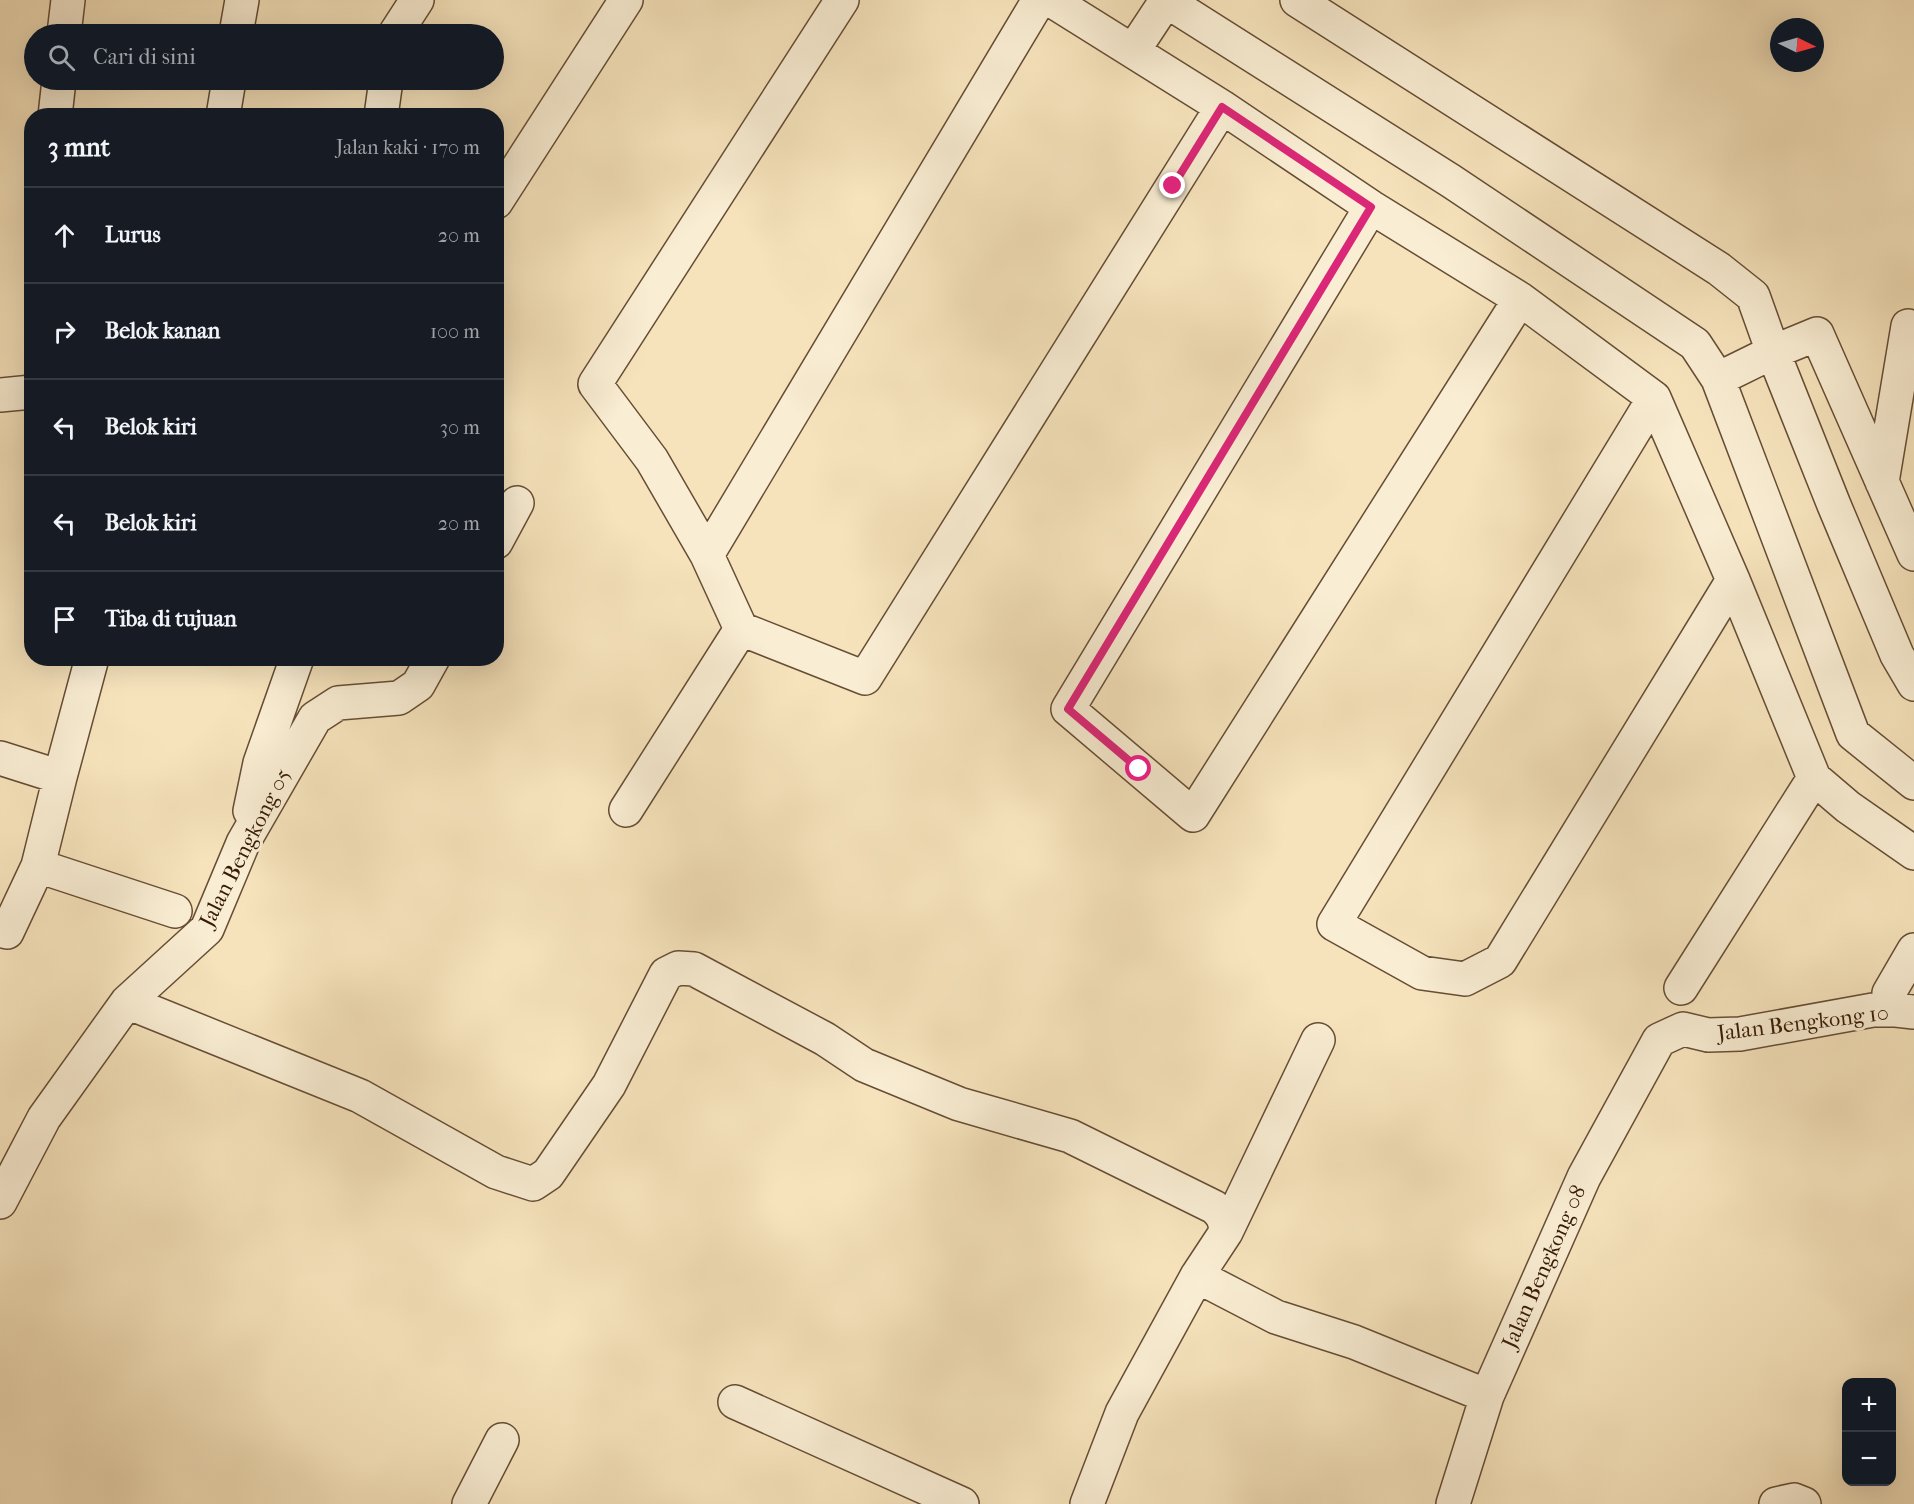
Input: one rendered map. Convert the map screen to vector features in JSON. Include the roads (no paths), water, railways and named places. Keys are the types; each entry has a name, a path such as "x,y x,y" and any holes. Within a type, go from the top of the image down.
{"street":[{"path":"65,24 68,0"},
{"path":"238,24 242,0"},
{"path":"401,24 417,0"},
{"path":"504,190 626,0"},
{"path":"842,0 595,384 651,460 707,555 741,629 865,678 1222,107"},
{"path":"707,555 1040,0"},
{"path":"1051,0 1222,107 1371,207 1520,299 1654,398 1733,580 1814,778 1848,807 1914,854"},
{"path":"1133,51 1165,0 1451,181 1695,344 1718,379 1853,734 1914,783"},
{"path":"1297,0 1719,269 1753,296 1773,352 1897,656 1914,684"},
{"path":"56,108 58,90"},
{"path":"224,108 227,90"},
{"path":"382,108 385,90"},
{"path":"1371,207 1068,709 1193,815 1520,299"},
{"path":"1882,482 1908,326"},
{"path":"1718,379 1773,352 1817,334 1914,554"},
{"path":"0,395 24,393"},
{"path":"1654,398 1334,924 1422,973 1465,979 1500,961 1733,580"},
{"path":"504,527 517,503"},
{"path":"626,810 741,629"},
{"path":"0,930 7,932 38,866 90,666"},
{"path":"243,843 260,763 294,666"},
{"name":"Jalan Bengkong 05","path":"0,1202 44,1118 127,1002 207,929 243,843 315,718 338,704 399,698 418,685 429,666"},
{"path":"0,758 60,777"},
{"path":"1681,988 1814,778"},
{"path":"38,866 175,911"},
{"path":"1888,993 1914,950"},
{"path":"127,1002 360,1096 496,1172 533,1184 548,1174 609,1085 666,974 678,968 694,969 825,1039 864,1065 959,1104 1070,1136 1214,1207 1225,1220 1226,1232"},
{"name":"Jalan Bengkong 10","path":"1659,1040 1683,1029 1708,1035 1740,1034 1873,1010 1914,1012"},
{"path":"1087,1504 1122,1413 1197,1276 1226,1232 1318,1040"},
{"name":"Jalan Bengkong 08","path":"1453,1504 1487,1396 1584,1177 1659,1040"},
{"path":"1197,1276 1276,1317 1354,1342 1487,1396"},
{"path":"735,1402 962,1504"},
{"path":"469,1504 502,1440"},
{"path":"1776,1504 1794,1500 1804,1504"}]}
